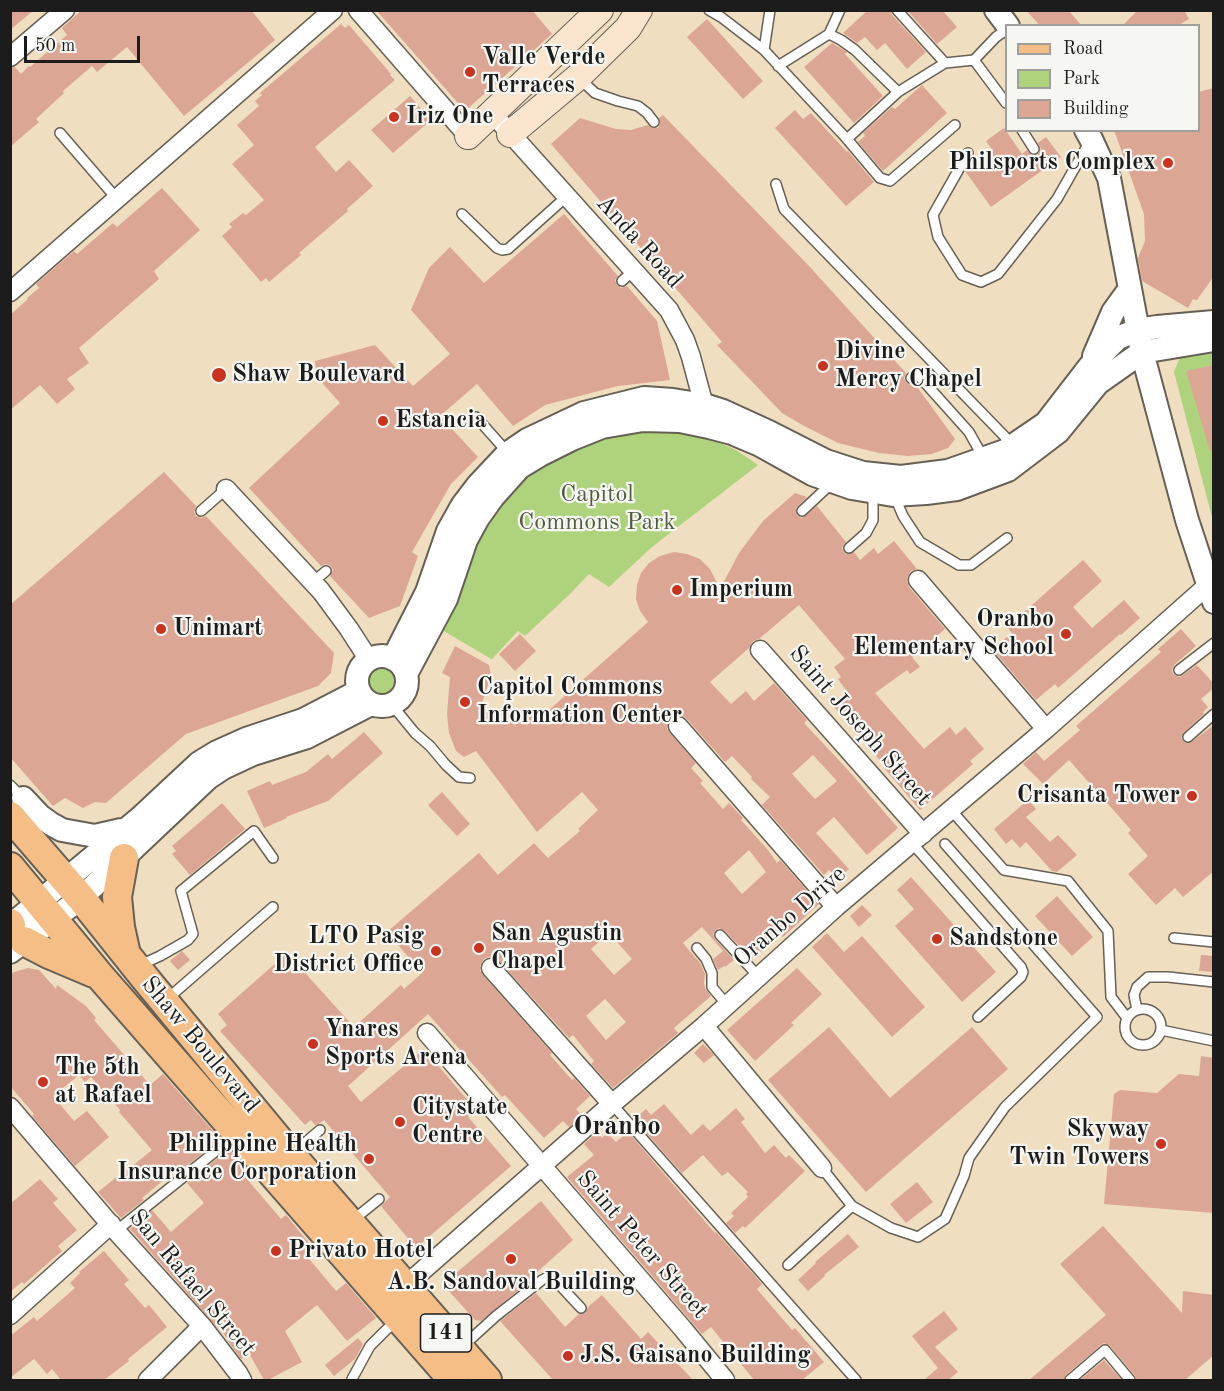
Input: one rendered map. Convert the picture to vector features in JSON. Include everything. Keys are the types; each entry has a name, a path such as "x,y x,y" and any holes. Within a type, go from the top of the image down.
{"main road":[{"path":"468,136 600,10"},
{"path":"510,134 578,77 636,18"},
{"name":"Shaw Boulevard","path":"15,800 34,843 291,1155 487,1380"},
{"path":"124,858 117,897 120,927 131,961"},
{"name":"Shaw Boulevard","path":"10,867 99,975 453,1380"},
{"path":"13,933 49,954 99,975"}],"street":[{"path":"10,57 65,10"},
{"path":"10,292 333,10"},
{"path":"358,10 468,136"},
{"path":"996,10 1005,25"},
{"name":"Anda Road","path":"492,113 566,197 628,276 669,310 691,357 706,416"},
{"path":"1088,135 1109,178 1139,341 1187,520 1211,593"},
{"path":"1090,366 1113,312 1129,291"},
{"path":"706,416 732,433 758,444 812,474 852,488 883,484 902,477 948,471 988,467 1008,470 1058,432 1098,383 1139,341 1157,327 1214,322"},
{"path":"988,467 1005,451 1046,423 1090,366 1118,338 1139,341 1214,340"},
{"path":"400,666 446,599 466,540 514,460 540,455 602,427 643,420 680,422 723,411 825,461 863,473 883,484"},
{"path":"226,489 319,577 321,591 369,660"},
{"path":"918,580 1046,729"},
{"name":"Oranbo Drive","path":"405,1286 612,1104 810,935 836,907 1211,593"},
{"name":"Saint Joseph Street","path":"760,650 918,839"},
{"path":"13,933 47,911 73,889 125,829 199,763 217,752 246,739 303,720 374,700 398,701 403,696 408,682 400,666 380,656 369,660 358,674 357,683 374,700"},
{"path":"73,889 124,858 208,778 223,768 253,754 307,737 374,700"},
{"path":"678,726 836,907"},
{"path":"15,800 62,830 95,836 125,829"},
{"path":"491,968 612,1104"},
{"path":"704,1026 822,1168"},
{"name":"Saint Peter Street","path":"427,1033 725,1380"},
{"name":"San Rafael Street","path":"14,1116 202,1326 242,1380"},
{"path":"10,1315 114,1227"},
{"path":"148,1380 202,1326"}],"lane":[{"path":"709,10 764,51 847,139 880,178 890,181 955,125"},
{"path":"764,51 770,10"},
{"path":"778,66 828,34 840,10"},
{"path":"897,10 945,63"},
{"path":"847,139 898,92 945,63 974,60 1005,30"},
{"path":"828,34 855,50 898,92"},
{"path":"974,60 1005,102"},
{"path":"578,77 595,93 638,106 654,122"},
{"path":"1023,132 1034,149"},
{"path":"60,133 117,199"},
{"path":"968,153 933,215 938,237 962,275 981,282 998,274 1057,199 1088,135"},
{"path":"776,184 784,209 1013,446"},
{"path":"462,214 497,248 502,250 508,249 566,197"},
{"path":"911,378 917,374 969,432 988,467"},
{"path":"476,417 514,460"},
{"path":"802,511 834,481"},
{"path":"883,484 921,542 959,565 971,565 1007,538"},
{"path":"849,548 866,533 873,520 883,484"},
{"path":"201,511 226,489"},
{"path":"1179,670 1214,643"},
{"path":"374,700 430,746 459,777 470,778"},
{"path":"1188,737 1214,714"},
{"path":"951,810 1004,870 1068,881 1108,931 1111,997 1127,1018"},
{"path":"131,961 160,956 188,940 193,934 181,891 254,831 273,858"},
{"path":"918,839 1023,972 978,1017"},
{"path":"822,1168 852,1206 891,1228 918,1238 945,1219 964,1176 969,1158 1005,1107 1097,1017 945,844"},
{"path":"164,1001 273,907"},
{"path":"720,935 759,977"},
{"path":"1174,938 1214,942"},
{"path":"697,948 706,959 712,973 712,987 727,1005"},
{"path":"1137,1010 1134,995 1137,987 1148,977 1214,982"},
{"path":"1143,1009 1155,1013 1159,1018 1161,1030 1159,1037 1149,1045 1136,1044 1126,1036 1127,1018 1137,1010 1143,1009"},
{"path":"1161,1030 1214,1041"},
{"path":"612,1104 856,1380"},
{"path":"291,1155 320,1130"},
{"path":"114,1227 238,1134"},
{"path":"350,1223 379,1199"},
{"path":"788,1265 852,1206"},
{"path":"460,1348 496,1316 546,1278 554,1279 581,1308"},
{"path":"352,1379 370,1346 399,1320"},
{"path":"1070,1380 1105,1350 1130,1380"}],"green space":[{"path":"1194,352 1213,352 1213,521 1174,372 1180,357"},
{"name":"Capitol Commons Park","path":"642,429 680,431 707,437 736,450 758,465 652,547 609,587 589,574 525,636 518,631 493,660 442,630 449,600 476,538 503,497 544,461 594,438"},
{"path":"383,666 395,671 400,683 395,695 383,700 371,695 366,683 371,671"}],"building":[{"path":"10,10 34,10 10,30"},
{"path":"82,10 251,10 275,40 184,116 127,47 97,72 92,66 36,119 39,122 10,147 10,68 15,67 21,74 30,67 67,35 62,28"},
{"name":"Valle Verde Terraces","path":"376,10 532,10 552,34 465,111"},
{"path":"868,10 890,10 926,52 907,69 885,43 877,50 865,37 857,43 843,33"},
{"path":"907,10 942,10 957,27 937,44"},
{"path":"1026,10 1068,10 1080,24 1038,24"},
{"path":"1138,10 1184,10 1189,19 1180,24 1124,24"},
{"path":"707,19 763,81 743,99 687,37"},
{"path":"341,24 345,28 349,25 395,80 315,147 336,172 349,160 373,186 299,253 301,255 269,282 266,278 261,282 222,236 232,227 229,224 243,213 246,215 264,200 232,164 254,145 237,125 259,106 255,101 262,95 260,93"},
{"path":"832,43 847,52 845,54 883,96 854,123 804,67"},
{"path":"922,85 947,113 883,171 858,142 865,136 863,133 892,107 895,109"},
{"name":"Philsports Complex","path":"1214,88 1214,276 1197,300 1193,299 1188,308 1142,281 1138,258 1145,241 1144,214 1115,132 1200,132 1200,92"},
{"path":"410,96 431,120 393,153 371,130"},
{"path":"795,110 803,119 811,113 874,182 846,206 775,128"},
{"path":"663,115 809,266 906,373 904,378 906,382 911,385 915,384 955,439 948,448 932,454 908,456 879,453 838,443 782,413 717,345 722,342 551,144 580,118 616,129 631,130 648,125 658,128 659,118"},
{"path":"1004,128 1022,154 1027,150 1031,155 1038,154 1041,149 1038,143 1046,137 1061,157 991,207 965,171 993,151 986,141"},
{"path":"162,188 200,230 154,271 159,279 79,348 89,363 67,379 75,389 57,404 40,385 10,410 10,315 39,288 36,284 74,251 77,254 113,223 117,227"},
{"name":"Estancia","path":"564,214 618,276 615,280 617,285 621,288 627,286 657,321 670,380 618,386 545,405 513,426 477,384 440,416 478,457 451,484 412,552 418,556 400,606 369,618 330,576 333,570 331,566 325,564 321,566 249,488 340,403 317,377 315,361 375,345 413,386 450,354 411,310 429,268 450,247 484,283"},
{"path":"1214,365 1214,451 1210,451 1186,371"},
{"name":"Unimart","path":"164,472 196,506 194,512 196,516 202,518 206,516 334,653 331,673 318,686 186,734 106,803 95,802 83,808 65,798 53,806 10,757 10,605"},
{"path":"795,493 807,497 796,508 797,515 804,517 817,506 846,542 842,549 846,554 854,552 860,560 874,548 878,554 894,541 917,569 911,571 908,576 909,587 945,629 912,657 920,667 910,674 907,670 875,693 924,749 950,727 956,735 965,727 984,749 970,761 973,764 920,810 868,747 871,744 833,706 848,693 838,679 841,677 834,667 845,659 799,605 759,639 753,641 749,648 710,682 731,704 746,691 754,701 774,683 807,720 804,723 898,828 867,855 834,817 816,833 849,869 838,879 829,870 824,875 762,805 770,797 732,756 725,762 686,718 681,715 671,717 667,729 696,763 691,768 703,781 700,783 723,809 729,803 777,863 780,860 819,904 783,937 780,935 752,959 724,930 719,928 713,934 715,939 734,960 718,970 713,959 723,951 702,927 683,943 700,963 705,974 705,988 711,996 674,1028 678,1033 613,1088 591,1064 594,1061 573,1035 569,1038 499,961 494,957 484,959 480,965 483,975 552,1053 550,1055 572,1080 574,1078 590,1096 576,1109 582,1116 569,1127 563,1121 544,1138 505,1095 502,1097 428,1014 348,1086 361,1102 424,1049 476,1110 468,1117 511,1166 416,1248 381,1206 390,1197 324,1120 315,1125 311,1120 305,1125 220,1031 227,1025 218,1014 287,953 354,1027 401,985 404,989 422,973 387,932 479,853 498,875 534,843 548,858 580,831 578,829 598,810 582,792 537,832 476,751 464,757 456,751 449,733 447,714 450,677 442,673 455,646 489,665 491,676 480,709 513,711 540,718 648,622 640,611 636,599 641,573 649,563 660,556 674,552 687,554 700,559 710,569 720,589 739,553 763,521","holes":["813,755 837,781 815,799 792,774","749,850 766,872 742,894 724,873","609,933 632,959 614,975 591,949","605,999 626,1022 606,1040 586,1016"]},
{"name":"Oranbo Elementary School","path":"1083,560 1102,581 1073,607 1092,628 1124,600 1140,618 1058,688 1055,684 1036,700 992,649 1012,633 1007,627"},
{"path":"1181,629 1196,646 1174,665 1173,674 1180,677 1197,665 1214,684 1214,688 1201,699 1208,707 1203,712 1204,714 1184,732 1181,738 1185,743 1190,743 1214,725 1214,871 1183,897 1175,888 1156,905 1128,874 1148,856 1128,833 1131,830 1069,760 1043,784 1023,764 1036,752 1044,761 1080,730 1076,726 1161,652 1158,649"},
{"path":"520,634 536,651 515,671 499,654"},
{"path":"364,732 383,753 328,801 264,828 247,791 270,781 272,785 306,772 328,754 332,759"},
{"path":"442,792 470,824 457,836 428,805"},
{"path":"1028,800 1036,809 1026,817 1050,842 1058,835 1077,855 1057,872 1052,871 1026,842 1020,848 1012,839 1006,844 994,829"},
{"path":"222,803 245,829 190,875 172,854 176,851 172,846"},
{"name":"Sandstone","path":"911,877 996,972 962,1002 895,926 914,909 897,890"},
{"path":"1057,896 1093,937 1072,956 1035,916"},
{"path":"862,905 872,915 859,927 850,916"},
{"path":"827,933 844,952 862,936 925,1007 892,1037 812,947"},
{"path":"182,951 190,960 178,970 170,961"},
{"path":"1201,955 1214,956 1214,972 1199,971"},
{"path":"28,968 39,970 56,989 57,985 86,1006 96,1018 94,1020 150,1085 163,1074 220,1139 178,1173 176,1170 172,1173 121,1218 98,1192 152,1150 119,1112 120,1110 91,1077 85,1082 79,1075 53,1096 74,1121 87,1111 109,1137 75,1166 32,1116 34,1114 10,1086 10,975"},
{"path":"797,968 822,994 791,1023 794,1025 755,1061 727,1030"},
{"path":"829,1027 890,1098 972,1027 1008,1069 866,1192 768,1080"},
{"path":"703,1044 714,1055 704,1063 694,1053"},
{"name":"Skyway Twin Towers","path":"1201,1056 1214,1058 1214,1213 1104,1204 1114,1094 1120,1090 1157,1093 1179,1074 1199,1076"},
{"path":"664,1104 691,1135 703,1124 710,1131 736,1108 745,1119 741,1122 765,1153 774,1145 786,1158 789,1155 805,1171 745,1228 743,1226 735,1233 726,1223 734,1216 731,1213 748,1197 746,1194 748,1192 728,1172 722,1176 703,1155 682,1173 634,1119 646,1109 651,1115"},
{"path":"597,1132 602,1138 607,1133 616,1142 628,1132 762,1284 757,1289 792,1330 795,1328 824,1362 802,1380 754,1380 711,1327 702,1334 567,1177 594,1155 584,1144"},
{"path":"229,1149 251,1176 247,1179 281,1219 286,1215 313,1248 305,1254 336,1291 346,1283 376,1318 347,1341 317,1305 285,1331 302,1362 268,1380 264,1380 249,1353 241,1359 229,1340 130,1229 152,1210 171,1232 204,1203 187,1183"},
{"path":"40,1179 58,1199 53,1203 77,1230 58,1246 62,1251 24,1284 22,1282 10,1292 10,1204"},
{"path":"917,1182 933,1202 906,1223 890,1204"},
{"name":"A.B. Sandoval Building","path":"541,1201 573,1240 527,1283 481,1321 475,1320 447,1289 449,1279"},
{"path":"1103,1226 1182,1313 1183,1291 1214,1295 1214,1355 1185,1380 1137,1380 1110,1346 1104,1343 1063,1380 1029,1380 1106,1315 1060,1264"},
{"path":"848,1234 859,1247 808,1291 798,1280"},
{"path":"104,1251 129,1280 124,1284 145,1308 149,1305 167,1327 104,1380 61,1380 52,1369 47,1374 34,1359 10,1378 10,1336 34,1317 37,1321 75,1288 70,1283 79,1272"},
{"name":"J.S. Gaisano Building","path":"536,1293 565,1327 579,1314 585,1313 588,1307 602,1295 641,1339 648,1332 693,1380 553,1380 500,1321"},
{"path":"944,1311 958,1329 935,1347 958,1372 948,1380 924,1380 938,1368 912,1336"},
{"path":"358,1338 363,1344 355,1359 334,1376 325,1365"},
{"path":"1104,1360 1122,1380 1080,1380"}],"place":[{"name":"Valle Verde Terraces","path":"470,72"},
{"name":"Iriz One","path":"394,117"},
{"name":"Philsports Complex","path":"1168,163"},
{"name":"Divine Mercy Chapel","path":"823,366"},
{"name":"Shaw Boulevard","path":"219,375"},
{"name":"Estancia","path":"383,421"},
{"name":"Imperium","path":"677,590"},
{"name":"Unimart","path":"161,629"},
{"name":"Oranbo Elementary School","path":"1066,634"},
{"name":"Capitol Commons Information Center","path":"465,702"},
{"name":"Crisanta Tower","path":"1192,796"},
{"name":"Sandstone","path":"937,939"},
{"name":"San Agustin Chapel","path":"479,948"},
{"name":"LTO Pasig District Office","path":"436,951"},
{"name":"Ynares Sports Arena","path":"313,1044"},
{"name":"The 5th at Rafael","path":"43,1082"},
{"name":"Citystate Centre","path":"400,1122"},
{"name":"Skyway Twin Towers","path":"1161,1144"},
{"name":"Philippine Health Insurance Corporation","path":"369,1159"},
{"name":"Privato Hotel","path":"276,1251"},
{"name":"A.B. Sandoval Building","path":"511,1259"},
{"name":"J.S. Gaisano Building","path":"568,1356"}],"district":[{"name":"Oranbo","path":"617,1127"}]}
